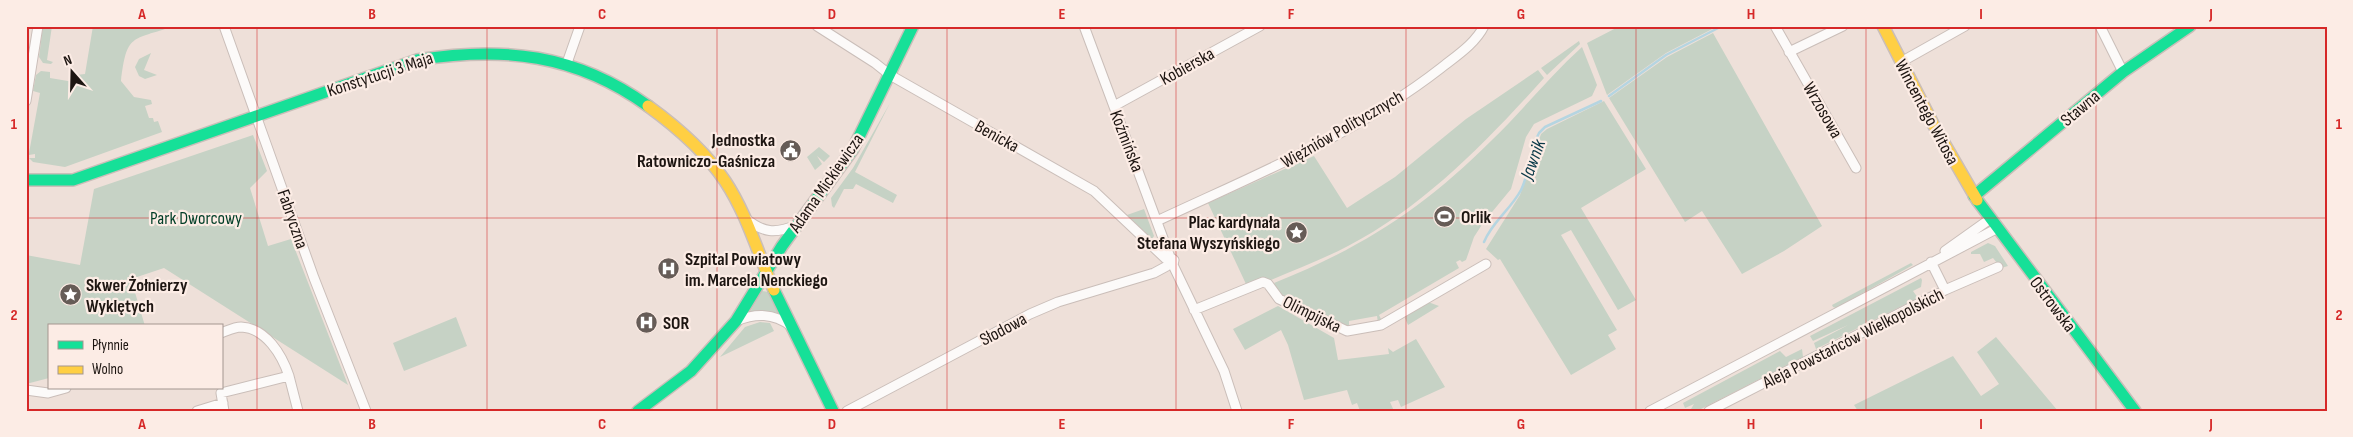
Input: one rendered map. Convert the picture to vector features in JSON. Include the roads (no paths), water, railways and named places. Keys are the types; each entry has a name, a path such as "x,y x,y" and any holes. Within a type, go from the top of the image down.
{"street":[{"path":"26,101 38,26"},
{"name":"Fabryczna","path":"224,26 314,278 366,411"},
{"path":"566,62 580,26"},
{"name":"Benicka","path":"817,26 875,63 890,75 1094,191 1169,262"},
{"name":"Adama Mickiewicza","path":"638,411 691,371 736,321 766,270 853,149 913,26"},
{"name":"Koźmińska","path":"1084,26 1157,221 1169,262 1224,372 1237,411"},
{"name":"Kobierska","path":"1114,106 1260,26"},
{"name":"Więźniów Politycznych","path":"1157,221 1307,152 1377,112 1429,77 1469,46 1480,34 1484,26"},
{"name":"Wrzosowa","path":"1775,26 1856,168"},
{"path":"1789,52 1843,26"},
{"name":"Wincentego Witosa","path":"1883,26 1938,134 1974,196"},
{"path":"1901,62 1965,26"},
{"path":"2100,26 2124,72"},
{"name":"Stawna","path":"1974,196 2124,72 2190,26"},
{"name":"Konstytucji 3 Maja","path":"26,180 73,180 392,68 443,54 464,52 515,53 566,62 611,82 632,94 680,130 714,167 726,183 791,326 833,411"},
{"name":"Ostrowska","path":"1974,196 1993,224 2135,411"},
{"name":"Konstytucji 3 Maja","path":"742,216 764,231 774,232 799,224"},
{"name":"Aleja Powstańców Wielkopolskich","path":"1650,411 1931,262 1993,224"},
{"name":"Słodowa","path":"847,411 1030,314 1058,302 1154,273 1169,262"},
{"path":"1931,262 1945,290"},
{"name":"Olimpijska","path":"1196,313 1262,282 1268,284 1279,299 1330,322 1342,330 1379,326 1486,264"},
{"name":"Aleja Powstańców Wielkopolskich","path":"1709,411 1945,290 1998,267"},
{"path":"736,321 751,315 763,314 777,318 791,326"},
{"path":"222,333 239,327 250,329 267,340 284,360 298,411"},
{"path":"197,411 223,407 221,393 289,376"},
{"path":"26,390 48,393 59,390"}],"waterway":[{"name":"Jawnik","path":"1609,96 1666,55 1722,26"},
{"name":"Jawnik","path":"1484,242 1487,235 1521,190 1533,147 1539,133 1545,127 1601,101"}],"place":[{"name":"Jednostka Ratowniczo-Gaśnicza","path":"791,150"},
{"name":"Orlik","path":"1445,217"},
{"name":"Plac kardynała Stefana Wyszyńskiego","path":"1296,232"},
{"name":"Szpital Powiatowy im. Marcela Nenckiego","path":"669,269"},
{"name":"Skwer Żołnierzy Wyklętych","path":"70,295"},
{"name":"SOR","path":"647,323"}],"park label":[{"name":"Park Dworcowy","path":"196,218"}]}
